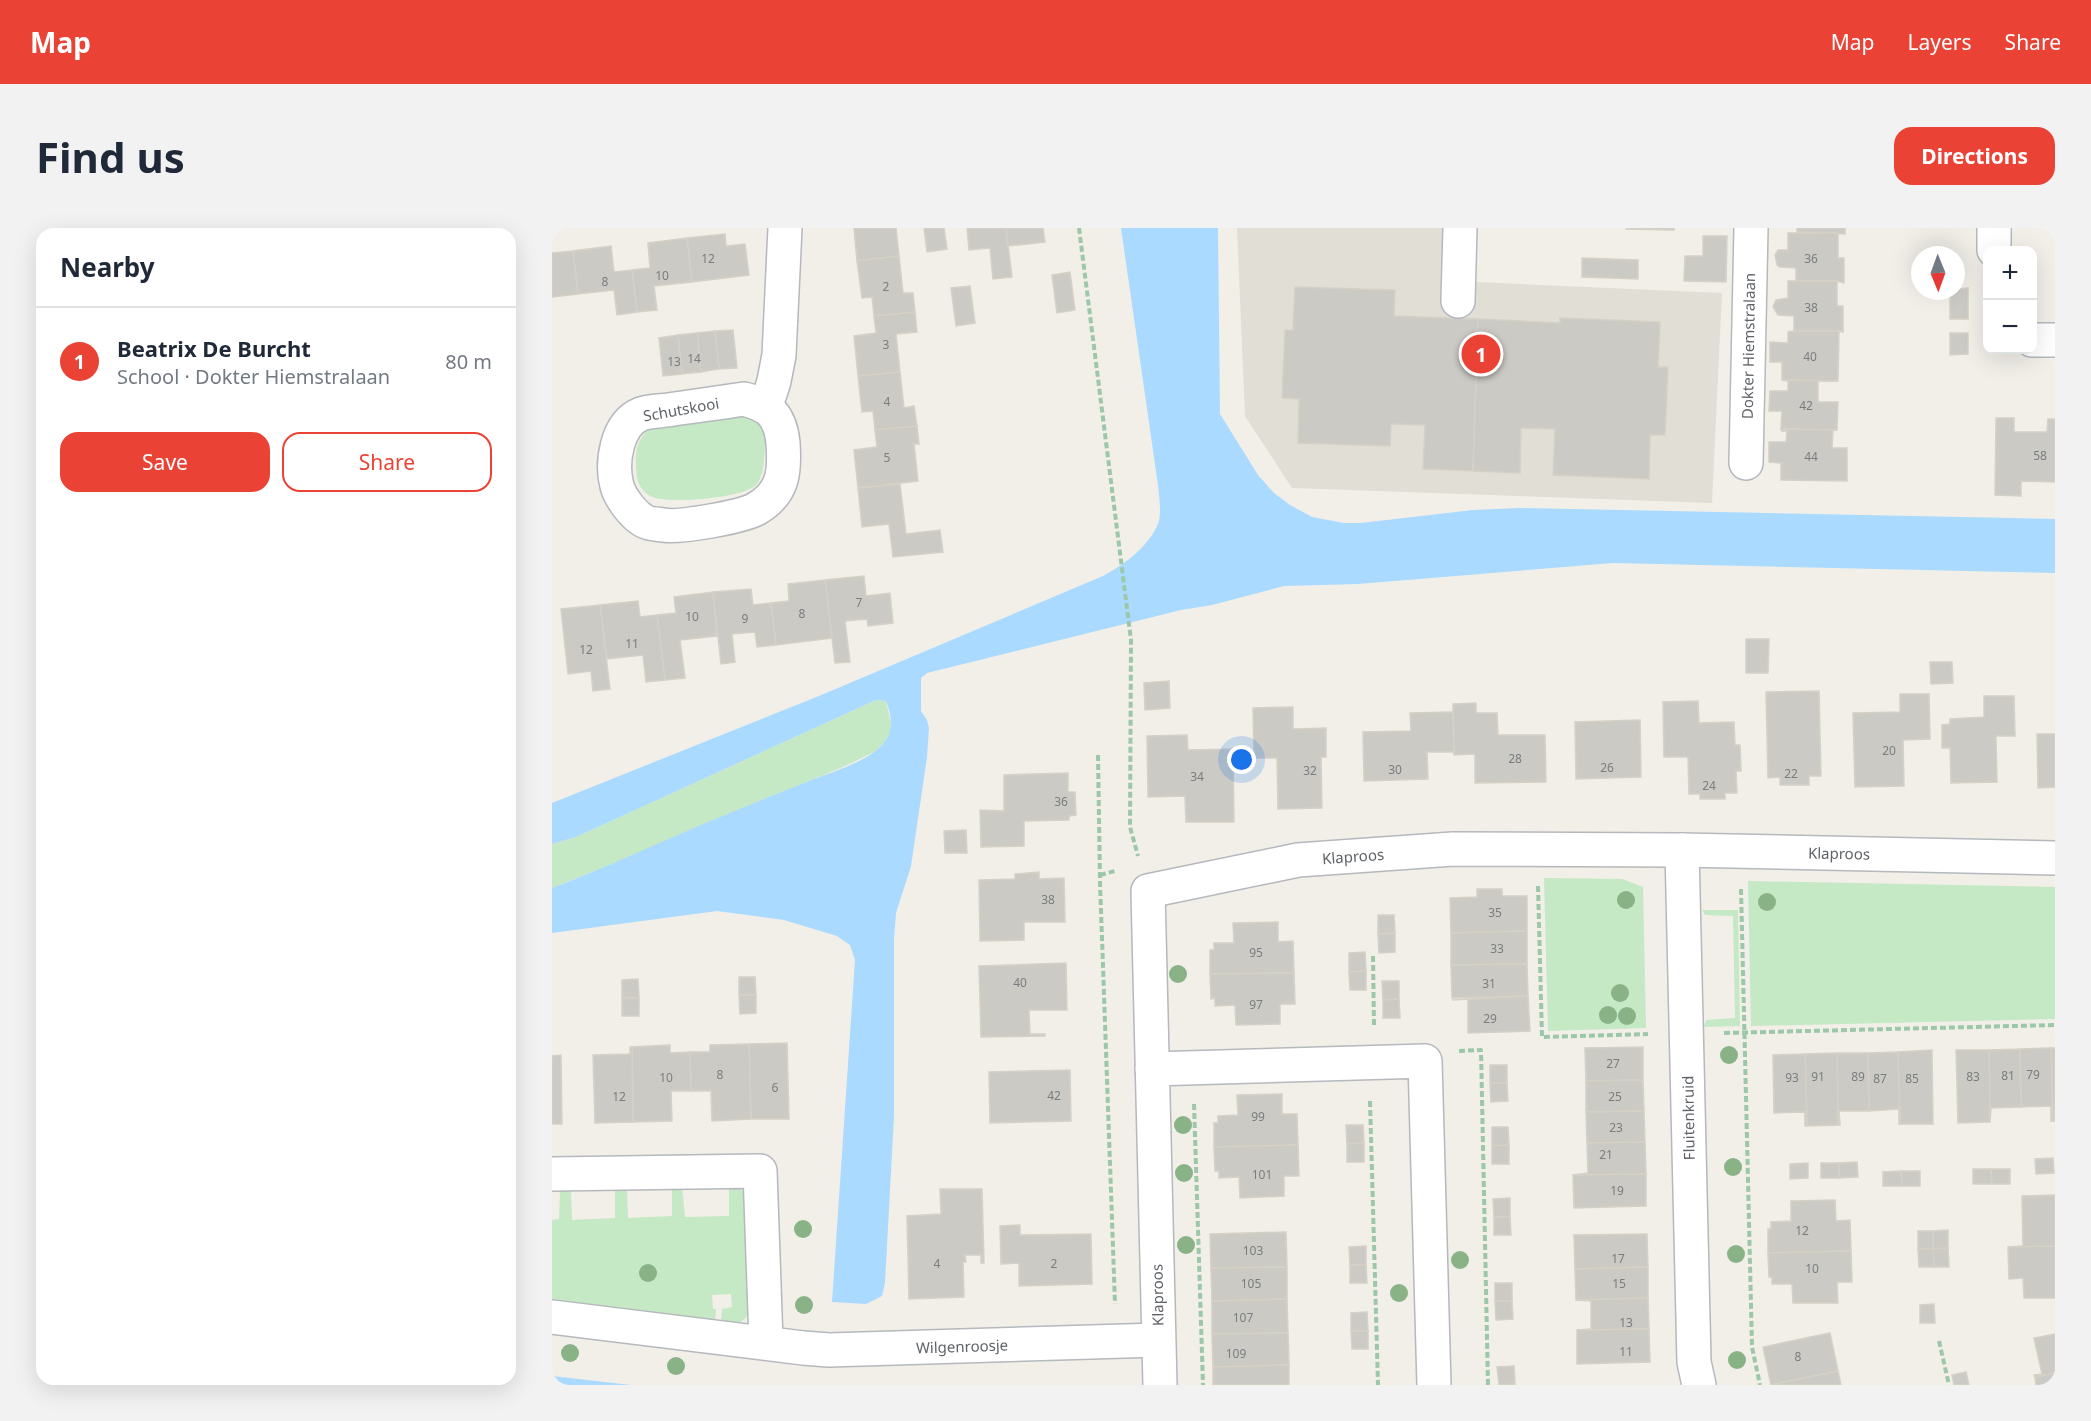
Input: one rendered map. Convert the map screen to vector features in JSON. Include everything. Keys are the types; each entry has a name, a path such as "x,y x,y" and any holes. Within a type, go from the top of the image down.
{"street":[{"path":"760,404 770,394 778,355 785,228"},
{"path":"1458,301 1460,228"},
{"name":"Dokter Hiemstralaan","path":"1746,464 1751,228"},
{"path":"1994,228 1994,246"},
{"path":"2037,340 2055,340"},
{"name":"Schutskooi","path":"744,399 760,404 772,413 779,423 783,438 785,468 780,483 757,509 736,517 667,526 641,519 623,499 617,487 615,457 626,425 640,414 744,399"},
{"name":"Klaproos","path":"1160,1385 1148,891 1298,861 1453,849 1682,850 2055,858"},
{"name":"Fluitenkruid","path":"1682,850 1694,1362 1699,1385"},
{"path":"1152,1069 1425,1061 1434,1385"},
{"path":"552,1174 760,1171 766,1342"},
{"name":"Wilgenroosje","path":"552,1317 829,1350 1158,1340"}],"path":[{"path":"1079,228 1131,640 1130,827 1148,891"},
{"path":"1098,755 1100,882 1116,1341"},
{"path":"1537,849 1542,1037 2055,1025"},
{"path":"1740,851 1752,1347 1760,1385"},
{"path":"1373,956 1374,1047 1369,1063 1378,1385"},
{"path":"1425,1061 1447,1051 1481,1050 1488,1385"},
{"path":"1193,1067 1203,1385"},
{"path":"1939,1341 1948,1385"}],"shaded area":[{"path":"1237,228 1477,228 1476,282 1722,293 1712,503 1292,488 1245,416"}],"green space":[{"path":"743,414 761,426 764,436 765,448 761,476 757,484 750,489 705,499 672,500 650,496 640,487 637,479 636,454 640,440 650,428"},
{"path":"876,700 886,701 891,724 890,732 884,743 874,752 649,849 552,888 552,844 576,837"},
{"path":"1544,878 1622,879 1643,887 1646,1028 1548,1031"},
{"path":"1748,881 2055,887 2055,1019 1751,1026"},
{"path":"1702,910 1738,910 1740,1026 1704,1027 1706,1020 1735,1018 1733,916 1705,915"},
{"path":"682,1187 685,1217 729,1216 729,1187 738,1187 744,1192 748,1314 743,1321 733,1324 721,1322 722,1309 732,1307 731,1294 712,1295 713,1309 716,1309 715,1322 552,1302 552,1220 559,1219 560,1191 569,1190 571,1192 572,1220 615,1218 615,1191 626,1189 628,1218 672,1216 672,1190"}],"water":[{"path":"1121,228 1218,228 1220,414 1258,475 1274,493 1312,517 1344,523 1361,523 1473,510 1519,508 2055,519 2055,573 1613,563 1358,584 1284,586 927,673 921,678 921,711 929,728 927,757 911,866 896,913 894,939 894,1116 885,1283 882,1296 866,1304 832,1302 855,960 850,945 837,936 784,920 717,911 552,933 552,888 869,756 883,744 889,734 891,718 886,701 876,700 576,837 552,844 552,803 819,696 1103,576 1127,561 1149,540 1158,524 1160,505"},
{"path":"552,1376 631,1385 552,1385"}],"building":[{"path":"854,228 896,228 899,256 857,261"},
{"path":"924,228 944,228 947,249 927,252"},
{"path":"967,228 1006,228 1012,277 993,279 990,248 969,250"},
{"path":"1006,228 1043,228 1045,242 1008,246"},
{"path":"1674,228 1674,230 1626,229"},
{"path":"1797,228 1845,228 1845,234 1797,232"},
{"path":"1788,233 1838,233 1838,258 1844,258 1844,283 1796,281 1796,268 1777,265 1775,255 1778,250 1788,250"},
{"path":"725,234 726,246 745,244 749,275 692,282 687,238"},
{"path":"1703,236 1727,236 1726,282 1684,281 1685,256 1703,256"},
{"path":"687,238 692,282 654,286 657,310 637,312 632,270 650,268 648,243"},
{"path":"611,246 614,272 632,270 637,312 617,315 614,290 578,294 573,251"},
{"path":"573,251 578,294 552,297 552,253"},
{"path":"899,256 903,293 913,293 915,312 874,316 872,297 862,298 857,261"},
{"path":"1582,258 1638,260 1638,279 1582,277"},
{"path":"1070,272 1075,310 1057,313 1052,275"},
{"path":"1788,281 1837,281 1837,306 1843,306 1843,331 1794,331 1794,316 1778,315 1773,307 1776,300 1788,298"},
{"path":"970,286 975,323 956,326 951,288"},
{"path":"1295,287 1395,290 1394,316 1478,319 1473,471 1423,469 1425,425 1391,424 1390,446 1298,443 1299,399 1282,398 1285,330 1293,330"},
{"path":"1965,288 1968,288 1968,319 1950,319 1950,300 1965,300"},
{"path":"915,312 917,332 896,334 900,372 858,376 854,336 876,333 874,316"},
{"path":"1560,318 1660,322 1658,367 1668,367 1665,435 1650,435 1649,479 1553,475 1555,429 1521,428 1520,473 1473,471 1478,319 1560,323"},
{"path":"733,330 737,368 719,369 715,331"},
{"path":"715,331 719,369 701,372 697,333"},
{"path":"1839,331 1838,381 1782,380 1782,362 1770,362 1770,342 1788,343 1788,332"},
{"path":"697,333 701,372 682,374 678,335"},
{"path":"1950,333 1968,333 1968,354 1950,355"},
{"path":"678,335 682,374 663,376 659,338"},
{"path":"900,372 904,408 914,406 917,426 875,430 873,411 862,412 858,376"},
{"path":"1782,380 1838,381 1818,381 1818,402 1838,402 1837,430 1781,429 1782,411 1769,411 1770,391 1788,391 1788,381"},
{"path":"1996,418 2014,418 2014,432 2047,432 2048,419 2055,419 2055,482 2021,481 2021,496 1995,495"},
{"path":"917,426 919,444 914,444 918,481 858,488 854,450 877,447 875,430"},
{"path":"1781,429 1837,430 1833,430 1832,448 1847,448 1847,481 1781,480 1781,463 1769,462 1769,442 1786,442 1787,431"},
{"path":"900,484 906,534 940,530 943,552 893,557 889,524 862,527 858,488"},
{"path":"864,576 866,596 890,593 893,623 868,626 867,619 845,621 850,662 835,663 825,580"},
{"path":"825,580 832,638 776,645 771,603 789,601 788,584"},
{"path":"751,589 753,605 771,603 776,645 757,647 755,632 732,634 735,662 721,664 713,592"},
{"path":"713,592 717,636 680,640 685,678 665,680 657,615 676,613 674,597"},
{"path":"638,601 640,617 657,615 665,680 646,682 643,655 607,659 600,605"},
{"path":"600,605 610,689 593,691 591,671 568,674 561,609"},
{"path":"1746,639 1769,639 1768,673 1746,673"},
{"path":"1930,662 1952,662 1953,683 1931,684"},
{"path":"1169,681 1170,708 1145,710 1144,683"},
{"path":"1819,691 1821,776 1809,776 1809,785 1780,785 1780,777 1768,778 1766,692"},
{"path":"1900,694 1929,694 1930,739 1903,740 1904,786 1855,787 1853,713 1900,712"},
{"path":"1984,696 2014,696 2015,736 1996,736 1997,782 1951,783 1950,748 1942,748 1942,725 1950,724 1950,719 1984,717"},
{"path":"1698,701 1699,723 1734,722 1735,745 1740,745 1741,771 1736,771 1737,793 1725,793 1725,799 1700,799 1700,794 1689,794 1688,757 1664,757 1663,702"},
{"path":"1476,703 1476,713 1497,713 1498,735 1545,735 1546,782 1475,783 1475,754 1454,755 1453,704"},
{"path":"1293,707 1293,729 1326,728 1326,757 1321,757 1322,808 1278,809 1277,758 1254,758 1253,708"},
{"path":"1453,712 1454,752 1427,752 1428,779 1364,781 1363,732 1411,731 1410,713"},
{"path":"1640,720 1641,777 1576,779 1575,722"},
{"path":"2037,734 2055,734 2055,787 2038,788"},
{"path":"1187,735 1188,750 1233,749 1234,822 1186,822 1185,796 1148,797 1147,736"},
{"path":"1068,773 1068,792 1075,792 1076,815 1069,816 1069,820 1024,821 1024,846 981,847 980,810 1004,811 1004,775"},
{"path":"966,830 967,853 945,853 944,831"},
{"path":"1039,872 1039,879 1064,878 1065,922 1024,922 1024,940 980,941 979,880 1015,879 1015,874"},
{"path":"1477,889 1502,889 1502,896 1527,896 1527,931 1451,933 1450,898 1477,897"},
{"path":"1378,915 1394,915 1395,933 1378,934"},
{"path":"1278,922 1278,942 1293,941 1294,973 1210,974 1210,950 1214,950 1214,943 1234,943 1233,923"},
{"path":"1527,931 1527,964 1451,965 1451,933"},
{"path":"1395,933 1395,952 1379,953 1378,934"},
{"path":"1365,952 1366,971 1349,972 1349,953"},
{"path":"1066,963 1067,1010 1029,1010 1030,1034 1045,1034 1045,1036 981,1037 979,966"},
{"path":"1527,964 1528,996 1452,998 1451,965"},
{"path":"1366,971 1366,990 1350,990 1349,972"},
{"path":"1294,973 1295,1004 1280,1004 1280,1024 1236,1025 1235,1005 1215,1006 1215,998 1211,999 1210,974"},
{"path":"739,977 755,977 756,995 739,995"},
{"path":"638,979 639,998 622,998 622,980"},
{"path":"1382,981 1399,981 1399,999 1383,1000"},
{"path":"739,995 756,995 756,1013 740,1014"},
{"path":"1528,996 1530,1031 1468,1033 1468,999"},
{"path":"622,998 639,998 639,1016 622,1016"},
{"path":"1399,999 1400,1018 1383,1018 1383,1000"},
{"path":"787,1043 789,1119 751,1119 749,1044"},
{"path":"749,1044 751,1119 712,1121 711,1091 691,1091 690,1052 710,1052 710,1045"},
{"path":"670,1045 670,1053 690,1052 691,1091 671,1091 672,1121 633,1122 632,1047"},
{"path":"630,1047 632,1047 633,1122 595,1123 593,1055 630,1054"},
{"path":"1643,1047 1643,1080 1586,1081 1585,1048"},
{"path":"2051,1048 2055,1048 2055,1121 2053,1121"},
{"path":"2051,1048 2053,1121 2051,1121 2051,1106 2021,1107 2020,1049"},
{"path":"2020,1049 2021,1107 1991,1108 1990,1122 1989,1050"},
{"path":"1932,1050 1933,1124 1900,1124 1898,1052"},
{"path":"1956,1050 1989,1050 1990,1122 1958,1123"},
{"path":"1898,1052 1900,1124 1899,1109 1869,1111 1868,1053"},
{"path":"1837,1053 1868,1053 1869,1111 1839,1111 1840,1125 1838,1125"},
{"path":"1837,1053 1838,1125 1807,1126 1805,1054"},
{"path":"1805,1054 1807,1126 1805,1126 1805,1112 1774,1113 1773,1055"},
{"path":"561,1055 562,1124 552,1124 552,1056"},
{"path":"1490,1065 1507,1065 1507,1083 1490,1083"},
{"path":"1070,1070 1071,1121 990,1123 989,1072"},
{"path":"1643,1080 1644,1111 1586,1112 1586,1081"},
{"path":"1490,1083 1507,1083 1508,1101 1491,1102"},
{"path":"1282,1094 1282,1114 1297,1114 1298,1145 1214,1147 1214,1123 1218,1123 1218,1116 1238,1115 1237,1095"},
{"path":"1644,1111 1645,1142 1587,1143 1586,1112"},
{"path":"1346,1125 1363,1125 1364,1143 1347,1144"},
{"path":"1492,1127 1508,1127 1509,1145 1492,1146"},
{"path":"1645,1142 1646,1174 1573,1175 1588,1173 1587,1143"},
{"path":"1364,1143 1364,1162 1347,1162 1347,1144"},
{"path":"1298,1145 1299,1176 1284,1176 1284,1196 1240,1198 1239,1177 1219,1178 1219,1171 1215,1171 1214,1147"},
{"path":"1509,1145 1509,1164 1492,1164 1492,1146"},
{"path":"2053,1158 2054,1173 2036,1174 2035,1159"},
{"path":"1857,1162 1858,1177 1839,1178 1839,1163"},
{"path":"1808,1163 1808,1178 1790,1179 1790,1164"},
{"path":"1821,1163 1839,1163 1839,1178 1821,1178"},
{"path":"1973,1169 1991,1169 1992,1184 1973,1184"},
{"path":"1991,1169 2010,1169 2010,1184 1992,1184"},
{"path":"1901,1171 1902,1186 1883,1186 1883,1172"},
{"path":"1901,1171 1920,1171 1920,1186 1902,1186"},
{"path":"1646,1174 1646,1206 1574,1208 1573,1175"},
{"path":"940,1189 982,1189 984,1263 981,1263 981,1255 965,1255 966,1262 963,1262 964,1297 909,1299 907,1216 941,1214"},
{"path":"2055,1195 2055,1246 2008,1247 2023,1246 2022,1196"},
{"path":"1510,1198 1510,1217 1494,1217 1493,1199"},
{"path":"1835,1200 1836,1221 1850,1220 1851,1251 1768,1253 1768,1229 1771,1229 1771,1222 1791,1221 1791,1201"},
{"path":"1494,1217 1510,1217 1511,1235 1494,1235"},
{"path":"1020,1225 1020,1235 1091,1234 1092,1284 1019,1286 1019,1263 1001,1264 1000,1226"},
{"path":"1948,1230 1948,1248 1933,1249 1933,1231"},
{"path":"1918,1231 1933,1231 1933,1249 1918,1249"},
{"path":"1286,1232 1287,1267 1211,1268 1210,1234"},
{"path":"1647,1234 1648,1267 1575,1269 1574,1235"},
{"path":"1366,1246 1366,1265 1350,1265 1349,1247"},
{"path":"2055,1246 2055,1298 2024,1298 2023,1278 2009,1279 2008,1247"},
{"path":"1948,1248 1949,1267 1934,1267 1933,1249"},
{"path":"1918,1249 1933,1249 1934,1267 1919,1267"},
{"path":"1851,1251 1852,1282 1837,1282 1838,1303 1793,1303 1792,1284 1772,1284 1772,1277 1769,1277 1768,1253"},
{"path":"1350,1265 1366,1265 1367,1283 1350,1283"},
{"path":"1287,1267 1287,1299 1212,1301 1211,1268"},
{"path":"1648,1267 1648,1298 1576,1300 1575,1269"},
{"path":"1495,1283 1512,1283 1512,1301 1495,1301"},
{"path":"1648,1298 1649,1329 1577,1330 1591,1329 1591,1301 1576,1300"},
{"path":"1287,1299 1288,1333 1212,1334 1212,1301"},
{"path":"1495,1301 1512,1301 1513,1319 1496,1320"},
{"path":"1934,1304 1935,1323 1920,1323 1920,1305"},
{"path":"1367,1312 1368,1331 1351,1331 1351,1313"},
{"path":"1649,1329 1650,1362 1577,1364 1577,1330"},
{"path":"1351,1331 1368,1331 1368,1349 1352,1349"},
{"path":"1288,1333 1289,1365 1213,1367 1212,1334"},
{"path":"1830,1333 1838,1371 1771,1385 1763,1347"},
{"path":"2055,1334 2055,1373 2035,1377 2034,1375 2042,1374 2034,1338"},
{"path":"1289,1365 1289,1385 1213,1385 1213,1367"},
{"path":"1514,1366 1515,1384 1499,1385 1497,1367"},
{"path":"1838,1371 1841,1385 1771,1385"},
{"path":"1966,1372 1969,1385 1954,1385 1952,1375"},
{"path":"2055,1373 2055,1385 2036,1385 2035,1377"}],"place":[{"name":"Beatrix De Burcht","path":"1481,354"}]}
